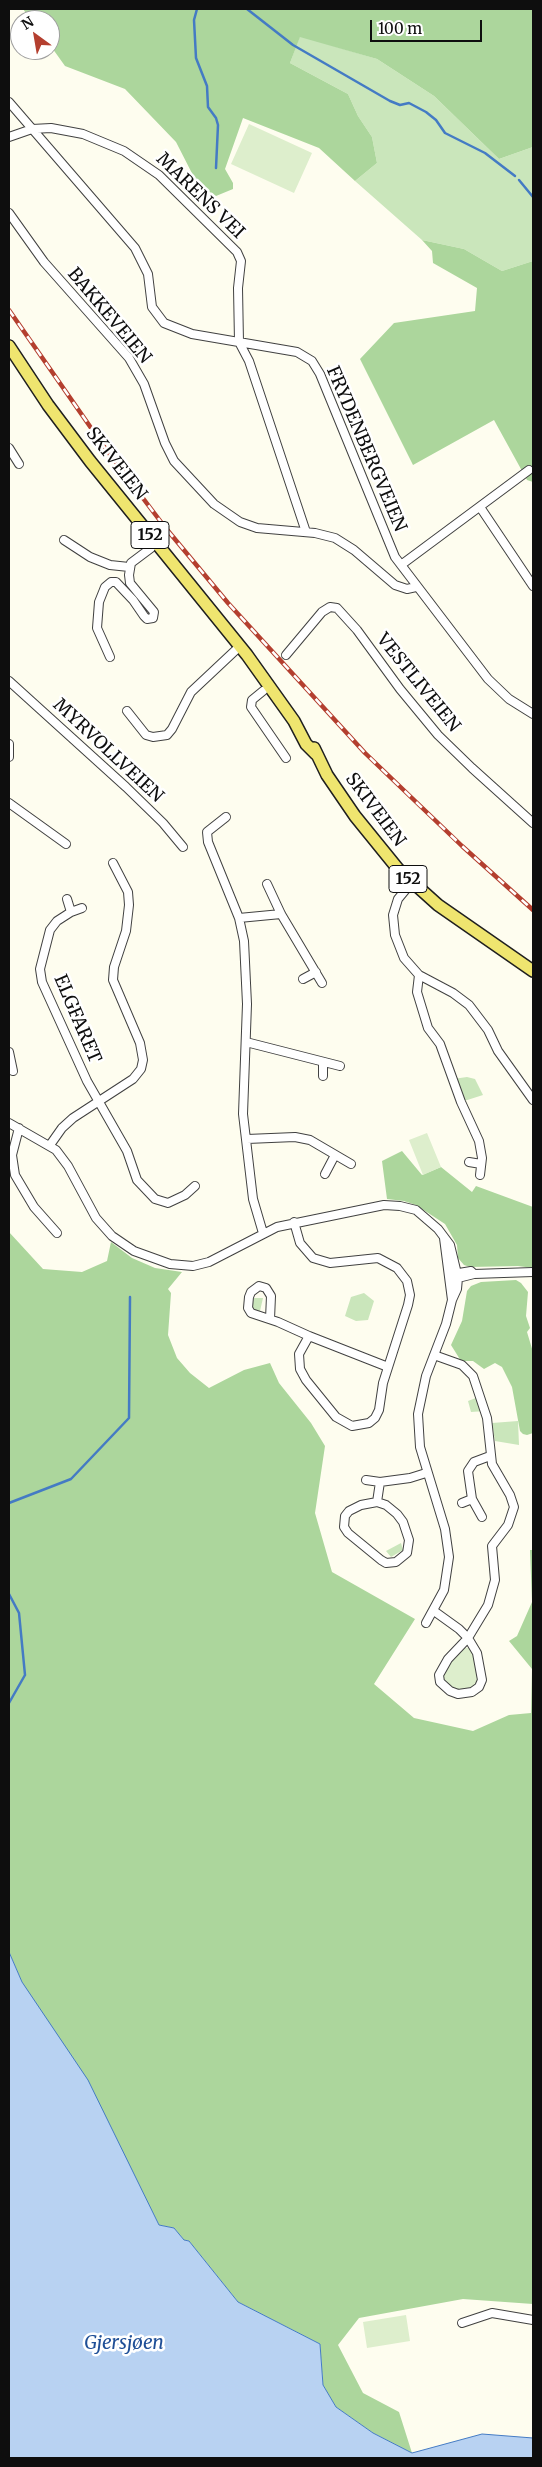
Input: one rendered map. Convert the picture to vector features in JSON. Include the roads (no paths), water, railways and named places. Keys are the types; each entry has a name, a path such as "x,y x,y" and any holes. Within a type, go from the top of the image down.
{"main road":[{"name":"SKIVEIEN","path":"9,346 82,450 240,646 294,721 308,735 316,754 364,829 412,882 449,913 533,970"}],"street":[{"name":"FRYDENBERGVEIEN","path":"9,102 135,248 145,266 152,307 160,319 180,331 297,352 305,356 317,367 383,530 401,565 488,680 509,699 531,709"},
{"name":"MARENS VEI","path":"9,137 44,127 68,130 103,142 134,156 159,175 222,235 241,259 238,288 239,342 249,361 306,532"},
{"name":"BAKKEVEIEN","path":"9,213 44,262 129,358 144,384 170,452 202,493 226,514 240,522 257,528 326,535 344,544 395,585 407,589 416,587"},
{"path":"9,448 18,464"},
{"path":"401,565 529,470"},
{"path":"480,507 533,586"},
{"path":"64,540 90,556 110,565 129,568"},
{"path":"110,657 99,634 97,622 99,602 108,584 112,582 119,584 147,619 151,619 154,615 148,603 130,583 129,568 133,562 150,548"},
{"name":"VESTLIVEIEN","path":"286,655 322,612 330,607 337,608 357,630 400,689 438,735 533,823"},
{"path":"127,711 146,735 153,737 167,734 172,729 191,692 240,646"},
{"name":"MYRVOLLVEIEN","path":"9,681 151,811 183,847"},
{"path":"263,691 252,700 251,707 286,758"},
{"path":"9,744 9,757"},
{"path":"9,803 66,844"},
{"path":"226,817 207,832 208,842 239,918 246,963 246,1042 243,1101 253,1199 263,1233"},
{"path":"50,1145 62,1128 73,1118 133,1079 141,1069 144,1060 138,1036 113,980 114,967 126,931 129,905 128,892 112,863"},
{"path":"109,876 118,872"},
{"path":"412,882 396,904 393,926 404,958 419,975 453,993 469,1005 488,1030 498,1051 533,1100"},
{"path":"268,884 281,914 322,983"},
{"path":"67,899 71,912"},
{"name":"ELGFARET","path":"82,908 71,912 57,921 50,930 40,969 42,982 98,1101 127,1151 137,1180 155,1200 168,1203 185,1195 195,1186"},
{"path":"239,918 281,914"},
{"path":"303,979 316,972"},
{"path":"419,975 417,992 428,1028 440,1044 461,1102 479,1141 482,1164 480,1176"},
{"path":"246,1042 340,1066"},
{"path":"9,1052 13,1071"},
{"path":"323,1062 323,1076"},
{"path":"9,1123 50,1145 63,1158 90,1208 104,1227 122,1244 147,1257 170,1264 192,1266 214,1260 263,1233 294,1222 384,1205 400,1206 423,1214 444,1237 450,1245 458,1275 457,1289 422,1388 418,1414 420,1447 426,1473 445,1529 449,1557 447,1580 434,1611 426,1623"},
{"path":"19,1128 12,1155 15,1175 34,1207 57,1233"},
{"path":"247,1140 295,1136 310,1140 351,1164"},
{"path":"325,1174 335,1155"},
{"path":"469,1162 482,1164"},
{"path":"185,1195 192,1202"},
{"path":"294,1222 303,1248 319,1261 340,1262 361,1258 378,1258 390,1263 402,1274 407,1281 410,1295 388,1367 379,1410 375,1418 360,1425 346,1424 336,1417 319,1398 300,1368 299,1354 309,1336"},
{"path":"444,1237 452,1300"},
{"path":"449,1276 471,1271 474,1274 518,1271 533,1272"},
{"path":"270,1319 388,1367"},
{"path":"434,1355 462,1365 473,1376 488,1418 491,1444 490,1456 496,1473 510,1495 513,1513 508,1525 492,1546 495,1567 493,1592 483,1616 468,1638 448,1659 439,1675 444,1687 458,1694 472,1692 479,1687 482,1680 477,1653 468,1638 459,1629 434,1611"},
{"path":"482,1517 472,1499 468,1471 474,1462 490,1456"},
{"path":"366,1480 380,1482 410,1478 426,1473"},
{"path":"377,1502 380,1482"},
{"path":"462,1503 472,1499"},
{"path":"377,1502 386,1505 397,1514 408,1532 410,1547 408,1553 396,1562 386,1563 381,1560 348,1533 344,1526 345,1516 349,1511 377,1502"},
{"path":"462,2323 492,2313 533,2320"}],"water":[{"name":"Gjersjøen","path":"9,1952 22,1982 88,2080 159,2225 174,2228 184,2240 189,2241 238,2302 320,2344 323,2385 336,2407 373,2433 412,2453 482,2434 533,2438 533,2458 9,2458"}],"waterway":[{"path":"197,9 194,20 196,58 207,86 208,107 216,118 218,125 216,168"},
{"path":"247,9 293,45 390,101 400,105 409,103 426,112 436,120 445,133 485,153 515,176"},
{"path":"519,180 533,197"},
{"path":"9,1503 71,1479 129,1418 130,1297"},
{"path":"9,1594 19,1613 25,1675 9,1703"}],"railway":[{"path":"9,310 105,448 164,526 228,603 365,753 462,846 533,910"}]}
